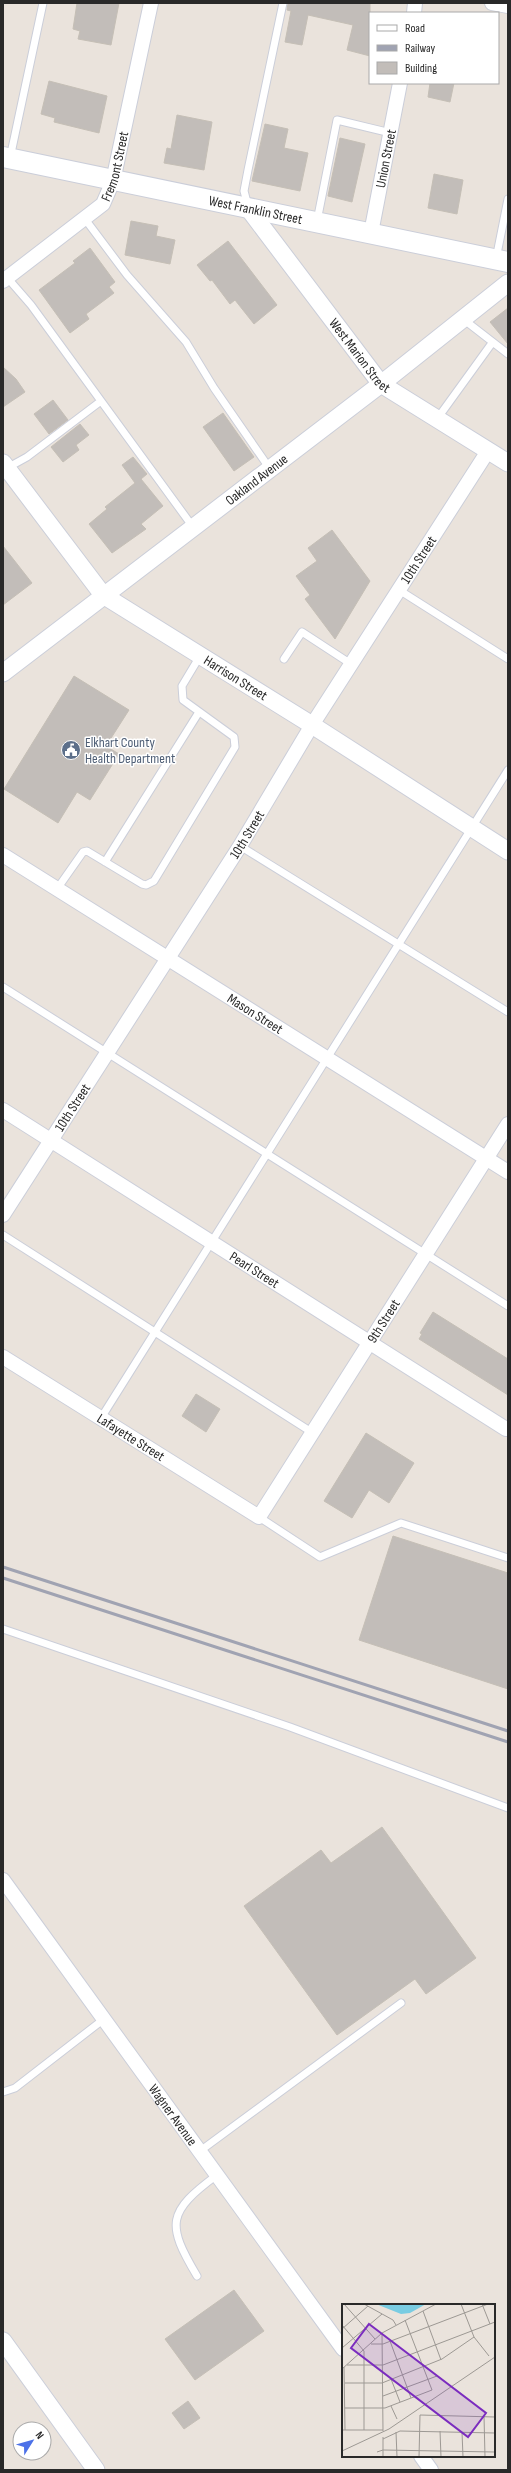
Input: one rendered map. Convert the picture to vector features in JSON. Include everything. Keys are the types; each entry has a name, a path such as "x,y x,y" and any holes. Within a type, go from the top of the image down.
{"main road":[{"name":"West Franklin Street","path":"6,157 113,181 317,221 502,261"}],"street":[{"name":"Fremont Street","path":"4,279 103,204 113,181 151,3"},
{"path":"492,3 508,6"},
{"name":"Union Street","path":"371,233 400,84"},
{"name":"West Marion Street","path":"248,208 381,384 508,464"},
{"name":"Oakland Avenue","path":"3,673 103,595 381,384 508,283"},
{"name":"10th Street","path":"3,1216 240,846 312,725 488,451"},
{"name":"Harrison Street","path":"4,467 103,595 312,725 508,851"},
{"name":"Mason Street","path":"3,855 508,1172"},
{"name":"Pearl Street","path":"3,1110 507,1427"},
{"name":"9th Street","path":"259,1517 508,1124"},
{"name":"Lafayette Street","path":"3,1357 259,1517"},
{"name":"Wagner Avenue","path":"3,1880 342,2348"},
{"path":"5,2347 96,2470"},
{"path":"422,2457 431,2470"}],"lane":[{"path":"6,157 43,3"},
{"path":"248,208 244,191 283,3"},
{"path":"317,221 337,120 391,133"},
{"path":"502,261 508,199"},
{"path":"85,218 127,274 186,342 214,388 270,468"},
{"path":"4,279 31,305 193,527"},
{"path":"463,319 508,354"},
{"path":"437,419 492,343"},
{"path":"4,467 27,457 101,401"},
{"path":"399,590 508,659"},
{"path":"284,659 302,632 351,664"},
{"path":"57,889 83,852 87,851 142,884 146,885 154,881 235,747 234,737 183,700 181,692 200,656"},
{"path":"105,862 199,712"},
{"path":"101,1418 508,770"},
{"path":"240,846 508,1012"},
{"path":"3,987 508,1306"},
{"path":"3,1234 313,1433"},
{"path":"259,1517 320,1557 401,1523 508,1558"},
{"path":"3,1629 290,1727 508,1808"},
{"path":"200,2152 401,2003"},
{"path":"3,2092 15,2088 104,2019"},
{"path":"197,2276 182,2251 175,2231 178,2211 200,2188 217,2175"}],"building":[{"path":"77,3 119,3 111,45 78,39 80,31 73,29"},
{"path":"288,3 370,3 369,56 347,50 353,25 308,15 302,45 285,42 291,11 287,10"},
{"path":"49,81 107,96 99,133 54,122 55,118 41,114"},
{"path":"430,84 454,84 450,102 428,97"},
{"path":"177,115 212,122 204,170 164,163 167,148 171,149"},
{"path":"265,124 288,129 284,148 308,153 300,191 252,181"},
{"path":"340,138 365,144 352,202 328,196"},
{"path":"434,174 463,180 457,214 428,208"},
{"path":"131,221 158,226 156,236 175,240 170,264 125,255"},
{"path":"228,241 277,305 254,324 235,300 230,304 212,280 210,281 197,265"},
{"path":"90,248 115,282 109,287 114,293 86,314 89,319 70,333 39,290 75,263 73,261"},
{"path":"508,308 508,344 490,322"},
{"path":"3,367 16,379 25,392 3,407"},
{"path":"53,400 68,420 49,434 34,414"},
{"path":"223,413 254,457 234,471 203,427"},
{"path":"80,424 89,435 76,445 79,450 63,462 51,447"},
{"path":"133,457 147,474 141,479 163,506 141,524 146,529 112,553 89,524 107,509 105,507 135,483 122,465"},
{"path":"332,530 370,581 335,639 305,599 310,595 296,576 317,561 308,548"},
{"path":"3,546 32,583 3,605"},
{"name":"Elkhart County Health Department","path":"74,676 129,710 106,746 119,754 90,800 77,792 58,823 4,789"},
{"path":"433,1312 508,1359 508,1395 419,1339 422,1334 420,1333"},
{"path":"196,1394 220,1409 206,1432 182,1416"},
{"path":"366,1433 414,1463 389,1503 369,1490 352,1518 324,1501"},
{"path":"393,1536 508,1573 508,1689 359,1640"},
{"path":"382,1827 476,1958 426,1994 415,1979 337,2035 244,1906 321,1850 331,1863"},
{"path":"234,2290 264,2331 195,2380 165,2339"},
{"path":"188,2401 200,2418 184,2429 172,2413"}],"railway":[{"path":"3,1567 508,1731"},
{"path":"3,1578 508,1742"}],"place":[{"name":"Elkhart County Health Department","path":"71,750"}]}
